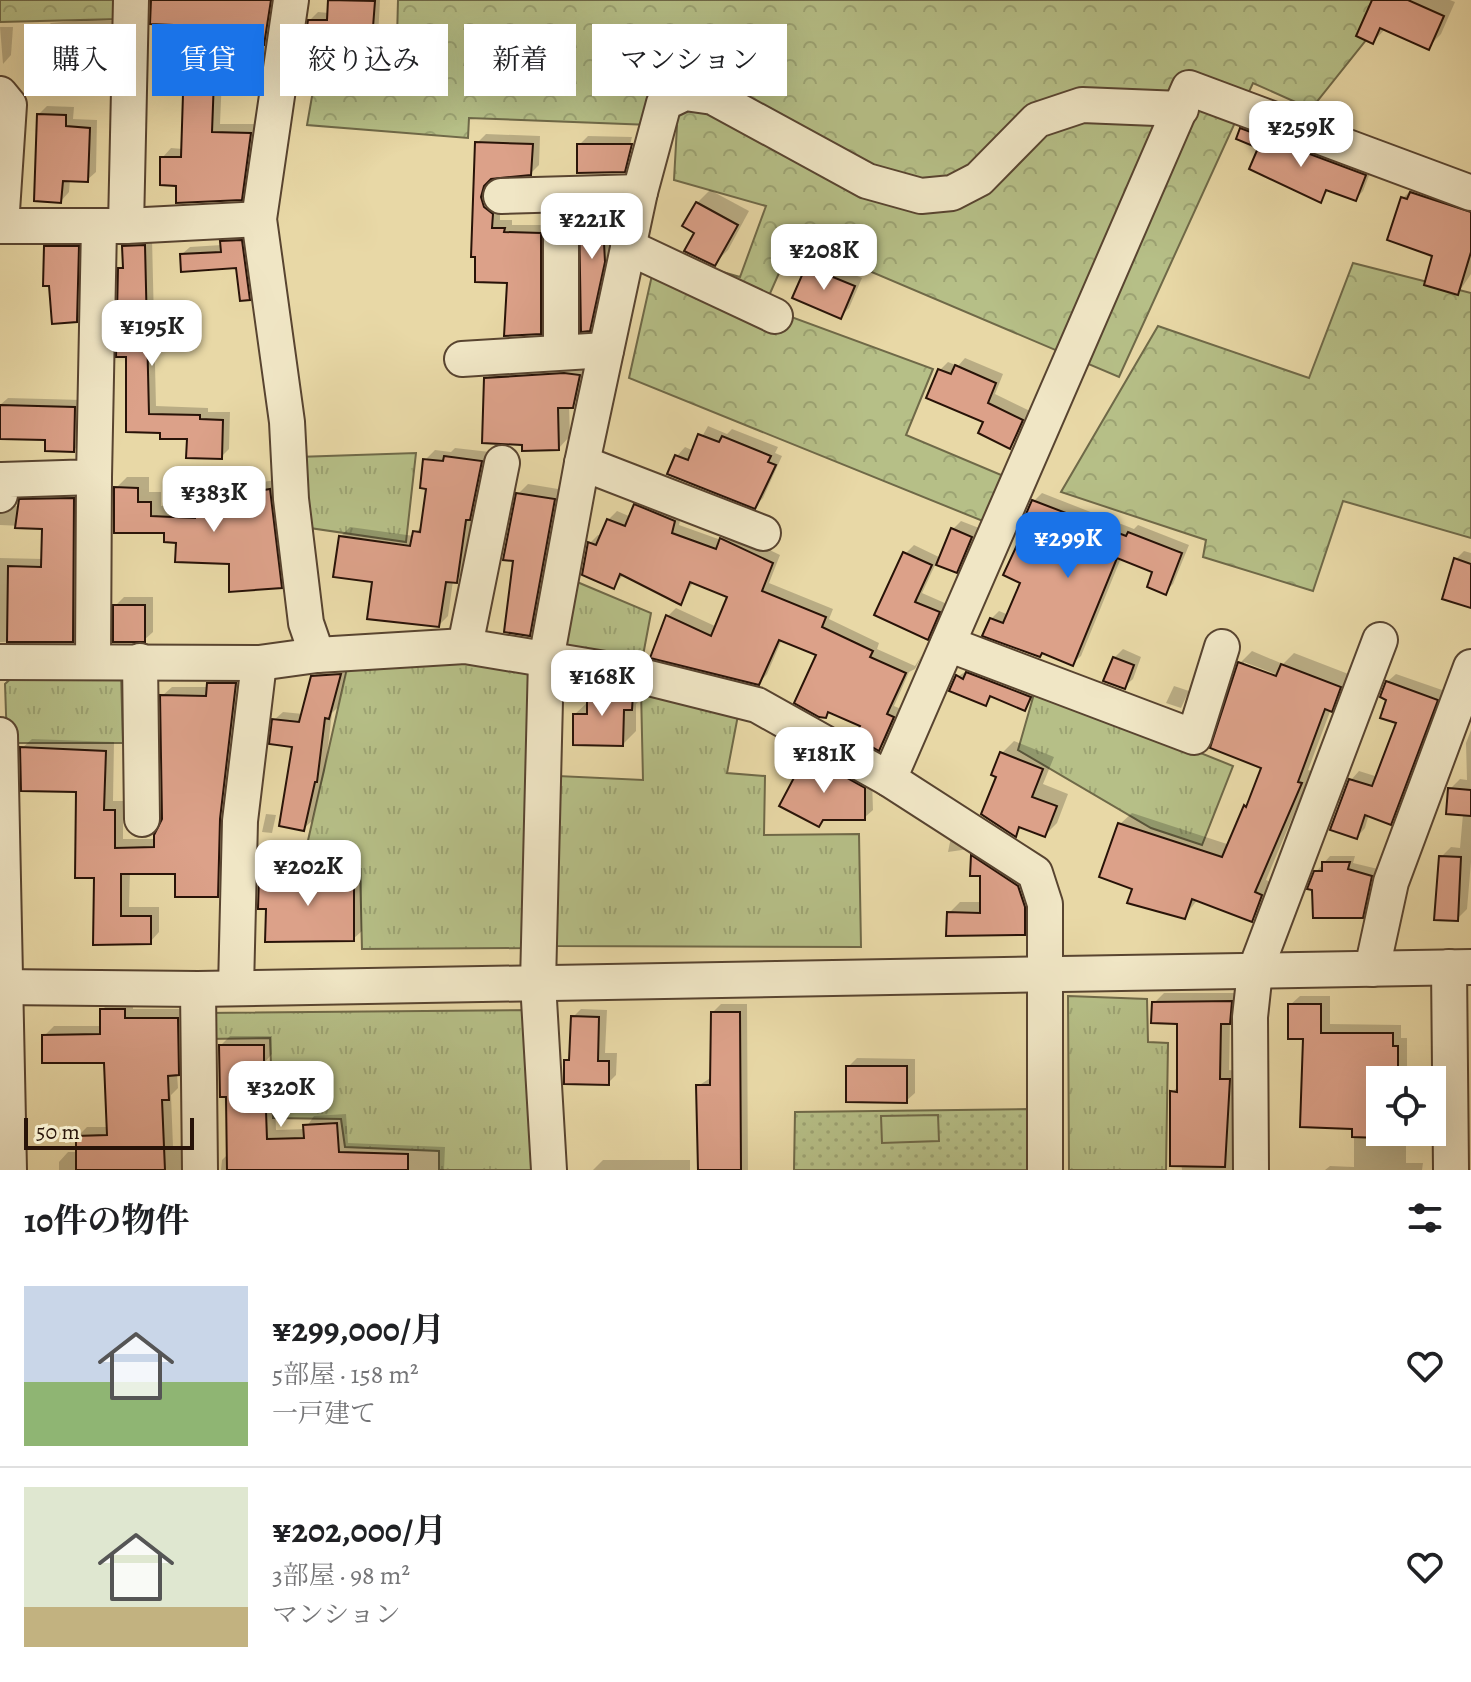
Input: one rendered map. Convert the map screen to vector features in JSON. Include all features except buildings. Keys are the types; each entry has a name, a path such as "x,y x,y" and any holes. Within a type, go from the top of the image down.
{"street":[{"path":"93,662 94,477 131,0"},
{"path":"291,0 259,219 287,422 291,499 306,623 317,655"},
{"path":"889,779 1189,88 1471,193"},
{"path":"549,1170 538,983 546,660 582,463 640,192 664,103 685,93 713,97 867,181 921,196 952,193 979,179 1037,120 1082,105 1181,109"},
{"path":"0,94 9,105 0,226 113,226 259,219"},
{"path":"501,196 640,192"},
{"path":"561,222 561,351"},
{"path":"628,247 775,316"},
{"path":"462,359 606,350"},
{"path":"465,646 502,463"},
{"path":"582,463 763,533"},
{"path":"0,495 2,480 94,477"},
{"path":"1251,1170 1250,1017 1255,971 1380,640"},
{"path":"948,644 1194,737 1222,647"},
{"path":"0,662 259,663 317,655 465,646 629,673 757,705 889,779 1035,873 1045,904 1045,1170"},
{"path":"140,661 142,819"},
{"path":"236,988 240,821 259,663"},
{"path":"1372,969 1391,882 1471,667"},
{"path":"0,735 2,987 9,1170"},
{"path":"2,987 198,989 1460,967 1451,1170"},
{"path":"198,989 200,1170"}],"green space":[{"path":"0,0 121,0 120,19 0,22"},
{"path":"398,0 1398,0 1311,109 1253,83 1119,377 794,239 764,307 933,369 906,435 1027,486 1010,532 629,378 657,253 740,277 766,206 674,180 677,126 469,118 468,138 307,125 312,96 448,96 448,24 397,24"},
{"path":"1353,263 1471,293 1471,538 1343,501 1313,591 1203,557 1206,540 1061,492 1158,326 1309,378"},
{"path":"416,453 406,542 310,528 297,457"},
{"path":"570,579 651,613 641,666 558,652"},
{"path":"465,654 531,671 531,948 362,949 360,866 306,867 307,845 348,664"},
{"path":"18,672 121,674 123,743 7,743 5,684"},
{"path":"1036,687 1233,766 1202,845 1151,828 1018,750"},
{"path":"641,689 739,710 727,773 765,776 764,835 859,834 861,947 556,946 558,776 643,780"},
{"path":"1068,996 1147,999 1148,1042 1168,1043 1166,1170 1069,1170"},
{"path":"535,1010 539,1170 439,1170 439,1151 345,1147 341,1119 273,1118 270,1038 206,1039 206,1013"},
{"path":"1028,1109 1029,1170 794,1170 795,1112"},
{"path":"938,1115 939,1141 882,1143 881,1116"}]}
